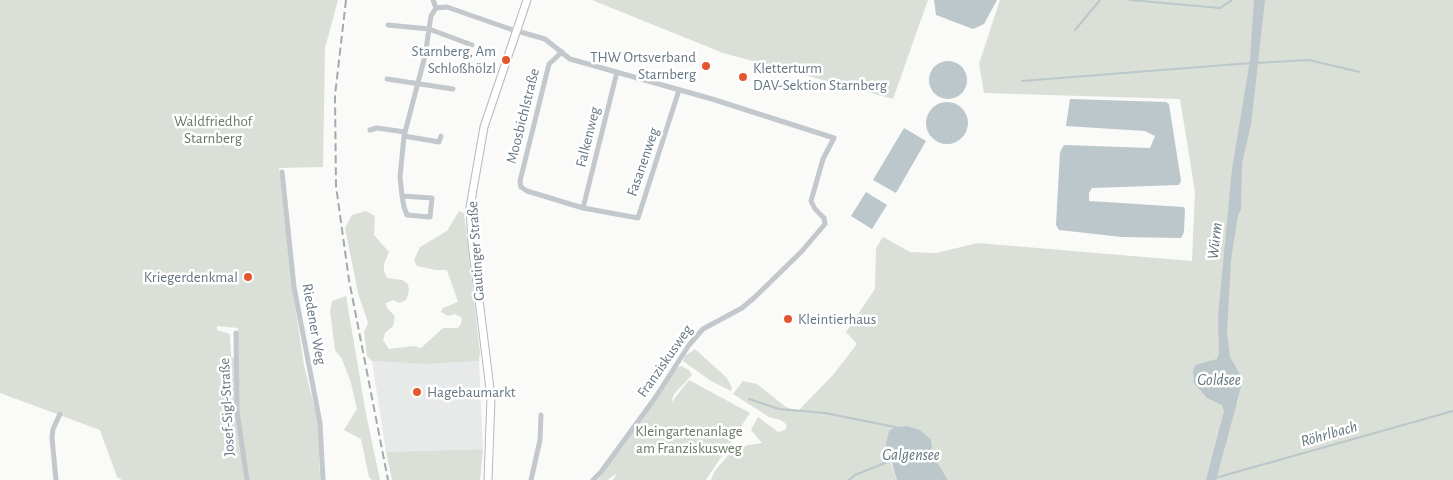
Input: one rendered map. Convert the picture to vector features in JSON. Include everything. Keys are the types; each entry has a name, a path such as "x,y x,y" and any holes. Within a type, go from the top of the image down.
{"main road":[{"name":"Gautinger Straße","path":"488,480 490,397 470,208 484,127 527,0"}],"street":[{"path":"433,0 436,8"},
{"path":"447,7 448,0"},
{"path":"436,8 447,7 545,39 570,59 680,90"},
{"path":"402,196 432,198 430,217 407,215 402,196 400,158 431,16 436,8"},
{"path":"388,26 429,30 472,44"},
{"name":"Moosbichlstraße","path":"562,52 549,64 520,181 521,188 526,191 583,208"},
{"name":"Falkenweg","path":"583,208 617,72"},
{"path":"387,78 453,89"},
{"name":"Fasanenweg","path":"583,208 638,218 680,90"},
{"name":"Franziskusweg","path":"593,480 601,472 644,413 689,345 703,329 742,308 755,297 802,251 825,224 824,218 815,209 811,201 823,160 834,138 680,90"},
{"path":"370,130 377,128 439,142 441,136"},
{"name":"Riedener Weg","path":"282,172 294,287 320,423 323,480"},
{"name":"Josef-Sigl-Straße","path":"236,333 237,411 247,480"},
{"path":"56,480 52,438 53,428 60,414"},
{"path":"531,480 540,440 541,415"}],"shaded area":[{"path":"372,361 425,364 479,361 483,449 386,452"}],"green space":[{"name":"Waldfriedhof Starnberg","path":"0,0 338,0 325,48 323,167 279,168 292,286 304,365 318,422 320,480 122,480 117,477 100,430 0,393","holes":["217,326 238,328 236,359 231,357 230,334 217,330"]},
{"path":"592,0 928,0 893,99 723,53"},
{"path":"1000,0 1453,0 1453,480 948,480 934,457 931,440 890,461 897,480 711,480 714,472 731,452 748,445 762,443 751,430 758,417 778,432 785,430 787,425 781,420 769,417 733,394 743,381 757,384 786,407 798,411 833,375 857,344 846,332 875,289 876,248 883,237 910,252 936,253 978,243 1192,261 1195,192 1180,99 984,93 979,64","holes":["1195,365 1242,384 1237,404"]},
{"path":"366,211 375,216 374,235 389,252 384,264 387,278 402,280 408,284 409,291 406,300 400,303 393,300 386,303 387,308 395,316 393,326 385,333 383,340 389,349 414,346 421,348 443,328 458,328 461,324 462,318 455,314 448,316 441,312 443,308 458,302 447,270 417,266 414,260 420,247 447,231 459,211 464,213 480,353 479,361 425,364 372,361 367,356 364,332 368,323 358,293 345,228 352,215"},
{"path":"346,296 366,414 380,480 372,480 369,477 361,439 344,430 357,409 351,383 342,359 335,350 330,311 332,301"},
{"path":"695,349 727,378 732,388 731,391 711,381 683,361 685,356"},
{"name":"Kleingartenanlage am Franziskusweg","path":"681,366 689,370 692,375 674,394 671,403 689,380 750,413 706,480 613,480 617,473 607,480 598,480 668,380 678,367"},
{"path":"483,449 480,480 392,480 386,452"}],"water":[{"path":"934,0 997,0 984,24 973,29 936,15"},
{"name":"Goldsee","path":"1254,0 1265,0 1251,125 1242,163 1241,209 1238,215 1231,260 1227,332 1230,357 1241,376 1242,384 1216,480 1206,480 1224,411 1222,405 1207,398 1194,383 1193,372 1195,365 1217,359 1219,353 1218,317 1232,169 1250,60"},
{"path":"948,61 962,66 967,80 962,94 948,99 934,94 929,80 934,66"},
{"path":"1070,99 1166,102 1169,104 1181,181 1179,185 1092,188 1089,193 1089,201 1183,207 1185,209 1184,232 1181,238 1122,237 1059,230 1056,225 1060,152 1064,145 1150,148 1155,136 1145,131 1066,126"},
{"path":"947,102 962,108 968,123 962,138 947,144 932,138 926,123 932,108"},
{"path":"904,128 926,141 896,193 873,180"},
{"path":"866,192 887,205 872,229 851,216"},
{"name":"Galgensee","path":"907,426 920,430 931,440 934,457 948,480 897,480 886,444 889,431 895,427"}],"waterway":[{"path":"1075,30 1100,0"},
{"path":"1130,0 1220,8 1232,0"},
{"path":"1256,63 1309,60 1360,72"},
{"path":"1022,81 1251,63"},
{"path":"749,399 779,409 825,413 895,427"},
{"name":"Röhrlbach","path":"1215,478 1453,411"},
{"path":"849,480 855,475 890,461"}],"railway":[{"path":"346,0 335,95 336,186 349,280 388,480"}],"place":[{"name":"Starnberg, Am Schloßhölzl","path":"506,60"},
{"name":"THW Ortsverband Starnberg","path":"706,66"},
{"name":"Kletterturm DAV-Sektion Starnberg","path":"743,77"},
{"name":"Kriegerdenkmal","path":"248,277"},
{"name":"Kleintierhaus","path":"788,319"},
{"name":"Hagebaumarkt","path":"417,392"}],"water label":[{"name":"Würm","path":"1215,241"}]}
